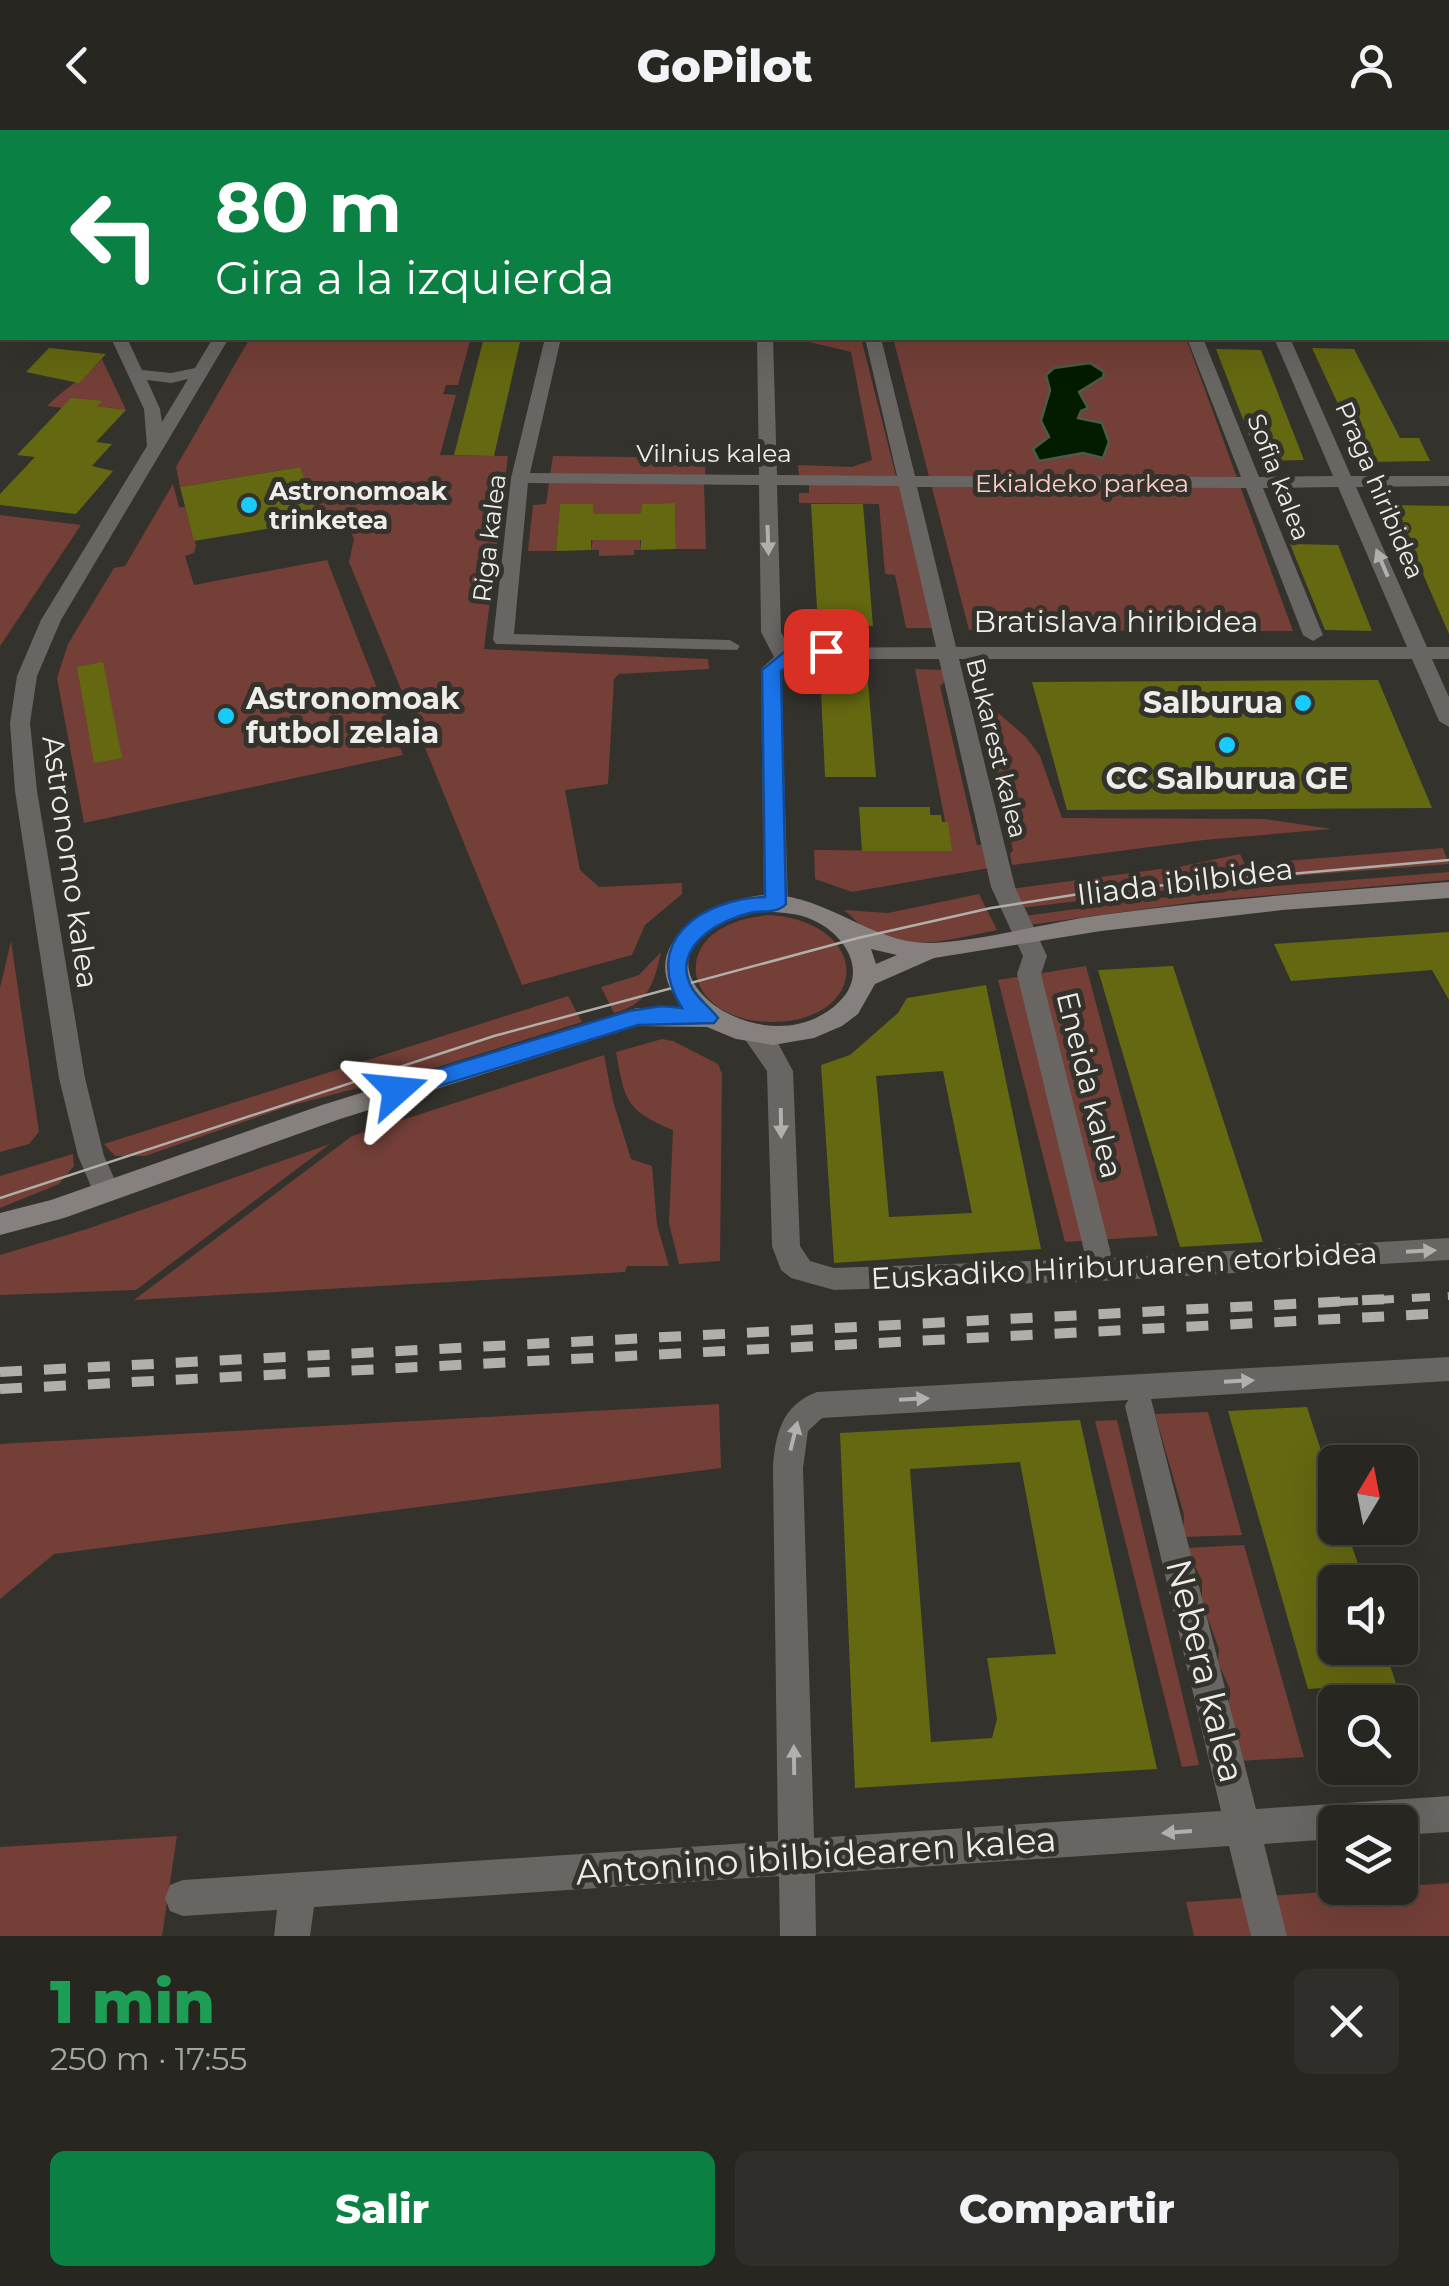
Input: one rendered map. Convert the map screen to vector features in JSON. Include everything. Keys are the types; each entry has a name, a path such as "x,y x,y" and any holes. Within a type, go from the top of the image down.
{"main road":[{"name":"Iliada ibilbidea","path":"866,978 929,950 1024,934 1212,909 1449,890"},
{"path":"0,1224 388,1094 637,1017 662,1014 706,1018 755,1034 794,1034 829,1023 854,1002 866,978 864,957 847,931 814,912 776,904 744,906 714,916 686,939 668,986 637,1017"},
{"name":"Iliada ibilbidea","path":"847,931 889,946 929,950"},
{"path":"676,969 684,996 706,1018"}],"street":[{"path":"120,340 152,409 156,446"},
{"name":"Astronomo kalea","path":"106,1191 91,1156 72,1078 26,791 20,722 27,676 52,620 221,340"},
{"name":"Riga kalea","path":"552,340 520,478 503,640 730,646"},
{"path":"765,340 771,632 784,657 771,670 776,904"},
{"name":"Bukarest kalea","path":"873,340 1003,887 1024,934"},
{"name":"Sofia kalea","path":"1197,340 1313,635"},
{"name":"Praga hiribidea","path":"1283,340 1449,720"},
{"path":"138,374 171,378 202,371"},
{"name":"Vilnius kalea","path":"520,478 1146,484 1449,481"},
{"name":"Bratislava hiribidea","path":"784,657 826,651 1449,653"},
{"name":"Eneida kalea","path":"1024,934 1035,956 1029,974 1097,1254"},
{"name":"Euskadiko Hiriburuaren etorbidea","path":"755,1034 780,1071 782,1224 790,1262 801,1270 834,1279 853,1279 1449,1250"},
{"path":"798,1936 788,1468 790,1434 798,1418 817,1405 1449,1369"},
{"name":"Nebera kalea","path":"1140,1406 1269,1936"},
{"name":"Antonino ibilbidearen kalea","path":"184,1898 1449,1814"},
{"path":"292,1936 298,1891"}],"green space":[{"path":"249,340 534,340 470,341 458,385 446,385 443,394 456,395 440,455 508,456 484,649 708,659 709,669 619,674 614,679 608,784 565,790 580,870 599,887 682,883 682,894 645,925 632,955 522,985 349,562 354,539 348,527 305,514 300,467 180,487 176,467"},
{"path":"801,340 862,340 896,476 799,476 798,465 852,467 872,460 851,352"},
{"name":"Ekialdeko parkea","path":"894,340 1187,340 1293,631 969,630"},
{"path":"102,359 126,410 97,406 100,401 72,409 47,406 89,371"},
{"path":"553,456 706,458 705,476 550,475"},
{"path":"549,483 704,483 706,549 676,549 675,503 642,504 637,515 641,550 634,550 634,555 599,556 599,550 591,550 597,515 593,514 593,504 560,504 556,551 528,551 533,505 546,504"},
{"name":"Astronomoak futbol zelaia","path":"173,484 179,507 185,507 196,546 194,553 185,556 194,585 327,560 403,755 84,823 57,678 68,644 114,568 125,566"},
{"path":"809,484 900,484 933,628 906,628 895,575 885,574 879,504 799,503 799,493 809,493"},
{"path":"0,515 81,525 0,646"},
{"path":"915,669 944,670 945,681 940,686 977,845 983,845 989,868 852,892 815,879 814,850 951,851"},
{"path":"974,700 983,700 1026,737 1040,756 1062,818 1265,819 1332,829 1204,840 1012,865 1013,850"},
{"path":"1443,848 1449,864 1267,878 1260,863"},
{"path":"1240,854 1252,880 1020,908 1010,889 1183,866"},
{"path":"1449,872 1449,880 1202,901 1029,925 1024,916 1204,892"},
{"path":"979,894 997,930 933,942 884,938 844,910 888,913"},
{"path":"772,915 805,922 828,936 842,953 846,972 842,990 828,1006 805,1017 774,1022 742,1018 717,1007 702,990 696,971 699,952 713,934 737,921"},
{"path":"11,941 39,1132 29,1144 0,1152 0,988"},
{"path":"661,952 648,991 635,1004 614,1013 601,987 639,975"},
{"path":"1086,966 1158,1236 1065,1242 998,980"},
{"path":"568,996 582,1022 431,1069 289,1106 145,1156 115,1156 104,1144"},
{"path":"662,1039 718,1064 722,1074 720,1261 679,1264 669,1223 673,1130 637,1110 622,1082 616,1052"},
{"path":"604,1055 631,1159 652,1166 657,1225 669,1266 627,1266 625,1272 134,1300 352,1136"},
{"path":"330,1144 136,1290 0,1295 0,1255 87,1229"},
{"path":"73,1154 74,1166 59,1184 0,1208 0,1176"},
{"path":"719,1404 721,1468 54,1554 0,1599 0,1444"},
{"path":"1208,1412 1242,1535 1183,1537 1184,1515 1155,1414"},
{"path":"1117,1420 1199,1765 1182,1767 1095,1421"},
{"path":"1244,1545 1304,1757 1240,1761 1227,1719 1230,1689 1218,1663 1219,1649 1202,1603 1202,1580 1185,1548"},
{"path":"177,1836 162,1936 0,1936 0,1847"},
{"path":"1449,1883 1449,1936 1194,1936 1186,1902 1318,1892 1318,1905 1418,1905 1418,1885"}],"shaded area":[{"path":"1090,363 1104,372 1103,377 1079,392 1088,408 1078,418 1102,423 1109,442 1103,458 1083,453 1039,461 1033,449 1049,437 1041,421 1050,390 1046,375 1054,368"}],"building":[{"path":"483,341 520,342 494,456 454,455"},
{"path":"49,348 106,354 79,383 26,372"},
{"path":"1312,348 1354,349 1400,438 1419,438 1430,461 1365,462"},
{"path":"1216,349 1261,350 1304,460 1259,461"},
{"path":"71,398 102,401 97,406 126,410 96,442 112,444 92,466 113,471 76,514 0,505 0,494 35,457 17,455"},
{"name":"Astronomoak trinketea","path":"300,467 315,508 304,510 308,522 194,541 180,487"},
{"path":"675,503 676,549 641,550 641,540 591,540 591,550 556,551 560,504 593,504 593,514 637,514 641,513 642,504"},
{"path":"811,504 863,504 873,626 818,626"},
{"path":"1393,505 1449,506 1449,634"},
{"path":"1290,544 1338,545 1372,631 1325,630"},
{"path":"103,662 122,758 94,763 77,667"},
{"path":"820,670 867,670 876,777 825,777"},
{"name":"CC Salburua GE","path":"1378,680 1432,808 1067,810 1032,682"},
{"path":"859,807 930,807 930,815 941,815 942,822 948,822 952,851 862,851"},
{"path":"1449,932 1449,1000 1432,970 1291,981 1274,944"},
{"path":"1173,966 1263,1242 1180,1247 1098,970"},
{"path":"986,985 1041,1249 834,1263 821,1065 850,1055 898,1013 907,998","holes":["943,1071 972,1213 889,1217 876,1076"]},
{"path":"1307,1407 1319,1445 1318,1545 1352,1545 1358,1565 1318,1565 1318,1665 1390,1665 1396,1683 1318,1685 1318,1688 1308,1689 1228,1411"},
{"path":"1080,1420 1157,1769 855,1788 840,1433","holes":["1020,1462 1056,1654 987,1658 997,1719 992,1738 931,1742 910,1469"]}],"tram line":[{"path":"0,1198 494,1036 858,938 991,908 1098,891 1449,860"}],"railway":[{"path":"1340,1302 1449,1296"},
{"path":"0,1372 1388,1299"},
{"path":"0,1389 1449,1313"}],"place":[{"name":"Astronomoak trinketea","path":"249,505"},
{"name":"Salburua","path":"1303,703"},
{"name":"Astronomoak futbol zelaia","path":"226,716"},
{"name":"CC Salburua GE","path":"1227,745"}],"route":[{"path":"397,1090 637,1017 662,1014 706,1018 684,996 678,983 678,953 698,926 714,916 754,904 776,904 771,670 776,662 794,653 826,651"}]}
